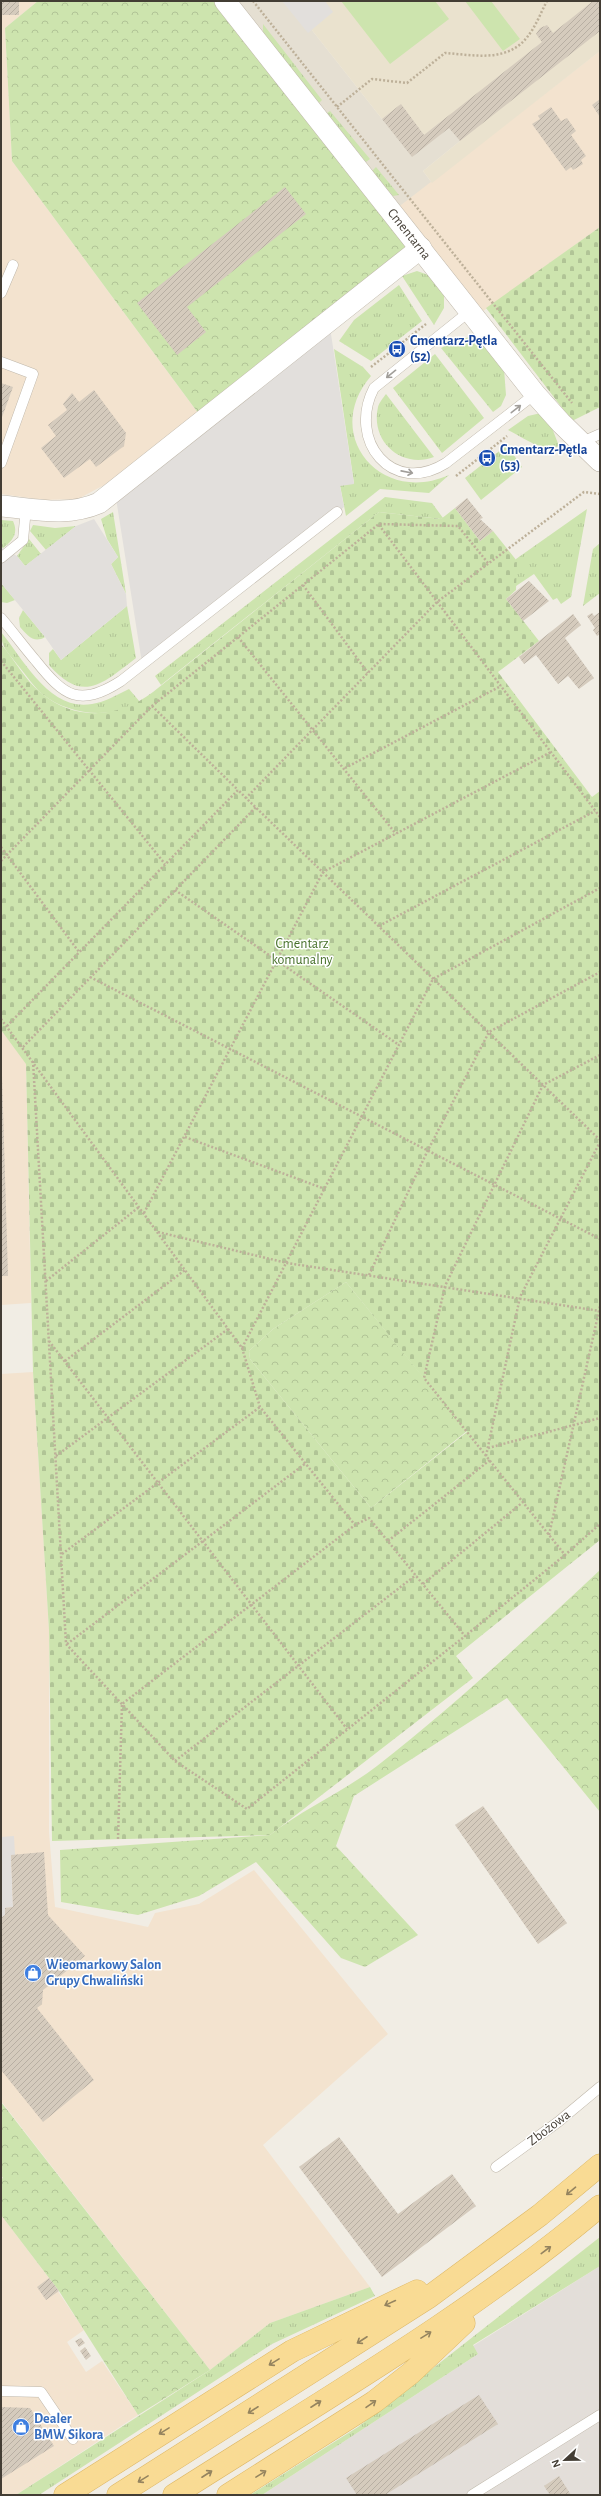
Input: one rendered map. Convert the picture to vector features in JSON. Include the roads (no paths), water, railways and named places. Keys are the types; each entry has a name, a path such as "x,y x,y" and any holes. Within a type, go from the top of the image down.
{"main road":[{"path":"118,2495 366,2337 476,2263 546,2210 600,2165"},
{"path":"174,2495 431,2332 515,2274 600,2206"},
{"path":"65,2495 292,2351 476,2263"},
{"path":"228,2495 374,2402 411,2373 515,2274"}],"street":[{"name":"Cmentarna","path":"225,1 535,394 561,423 591,438 600,461"},
{"path":"1,506 61,512 88,508 99,503 420,248"}],"lane":[{"path":"1,293 13,265"},
{"path":"470,311 374,388 368,399 364,423 366,436 372,449 381,461 395,470 409,474 432,471 446,463 535,394"},
{"path":"1,362 33,374 1,463"},
{"path":"1,558 23,540 26,508"},
{"path":"1,618 60,689 80,695 100,693 121,681 337,512"},
{"name":"Zbożowa","path":"496,2166 558,2122 600,2087"},
{"path":"1,2391 41,2392 73,2438"},
{"path":"472,2495 600,2415"}],"place":[{"name":"Cmentarz-Pętla (52)","path":"397,349"},
{"name":"Cmentarz-Pętla (53)","path":"487,458"},
{"name":"Wieomarkowy Salon Grupy Chwaliński","path":"33,1973"},
{"name":"Dealer BMW Sikora","path":"21,2427"}],"park label":[{"name":"Cmentarz komunalny","path":"302,952"}]}
